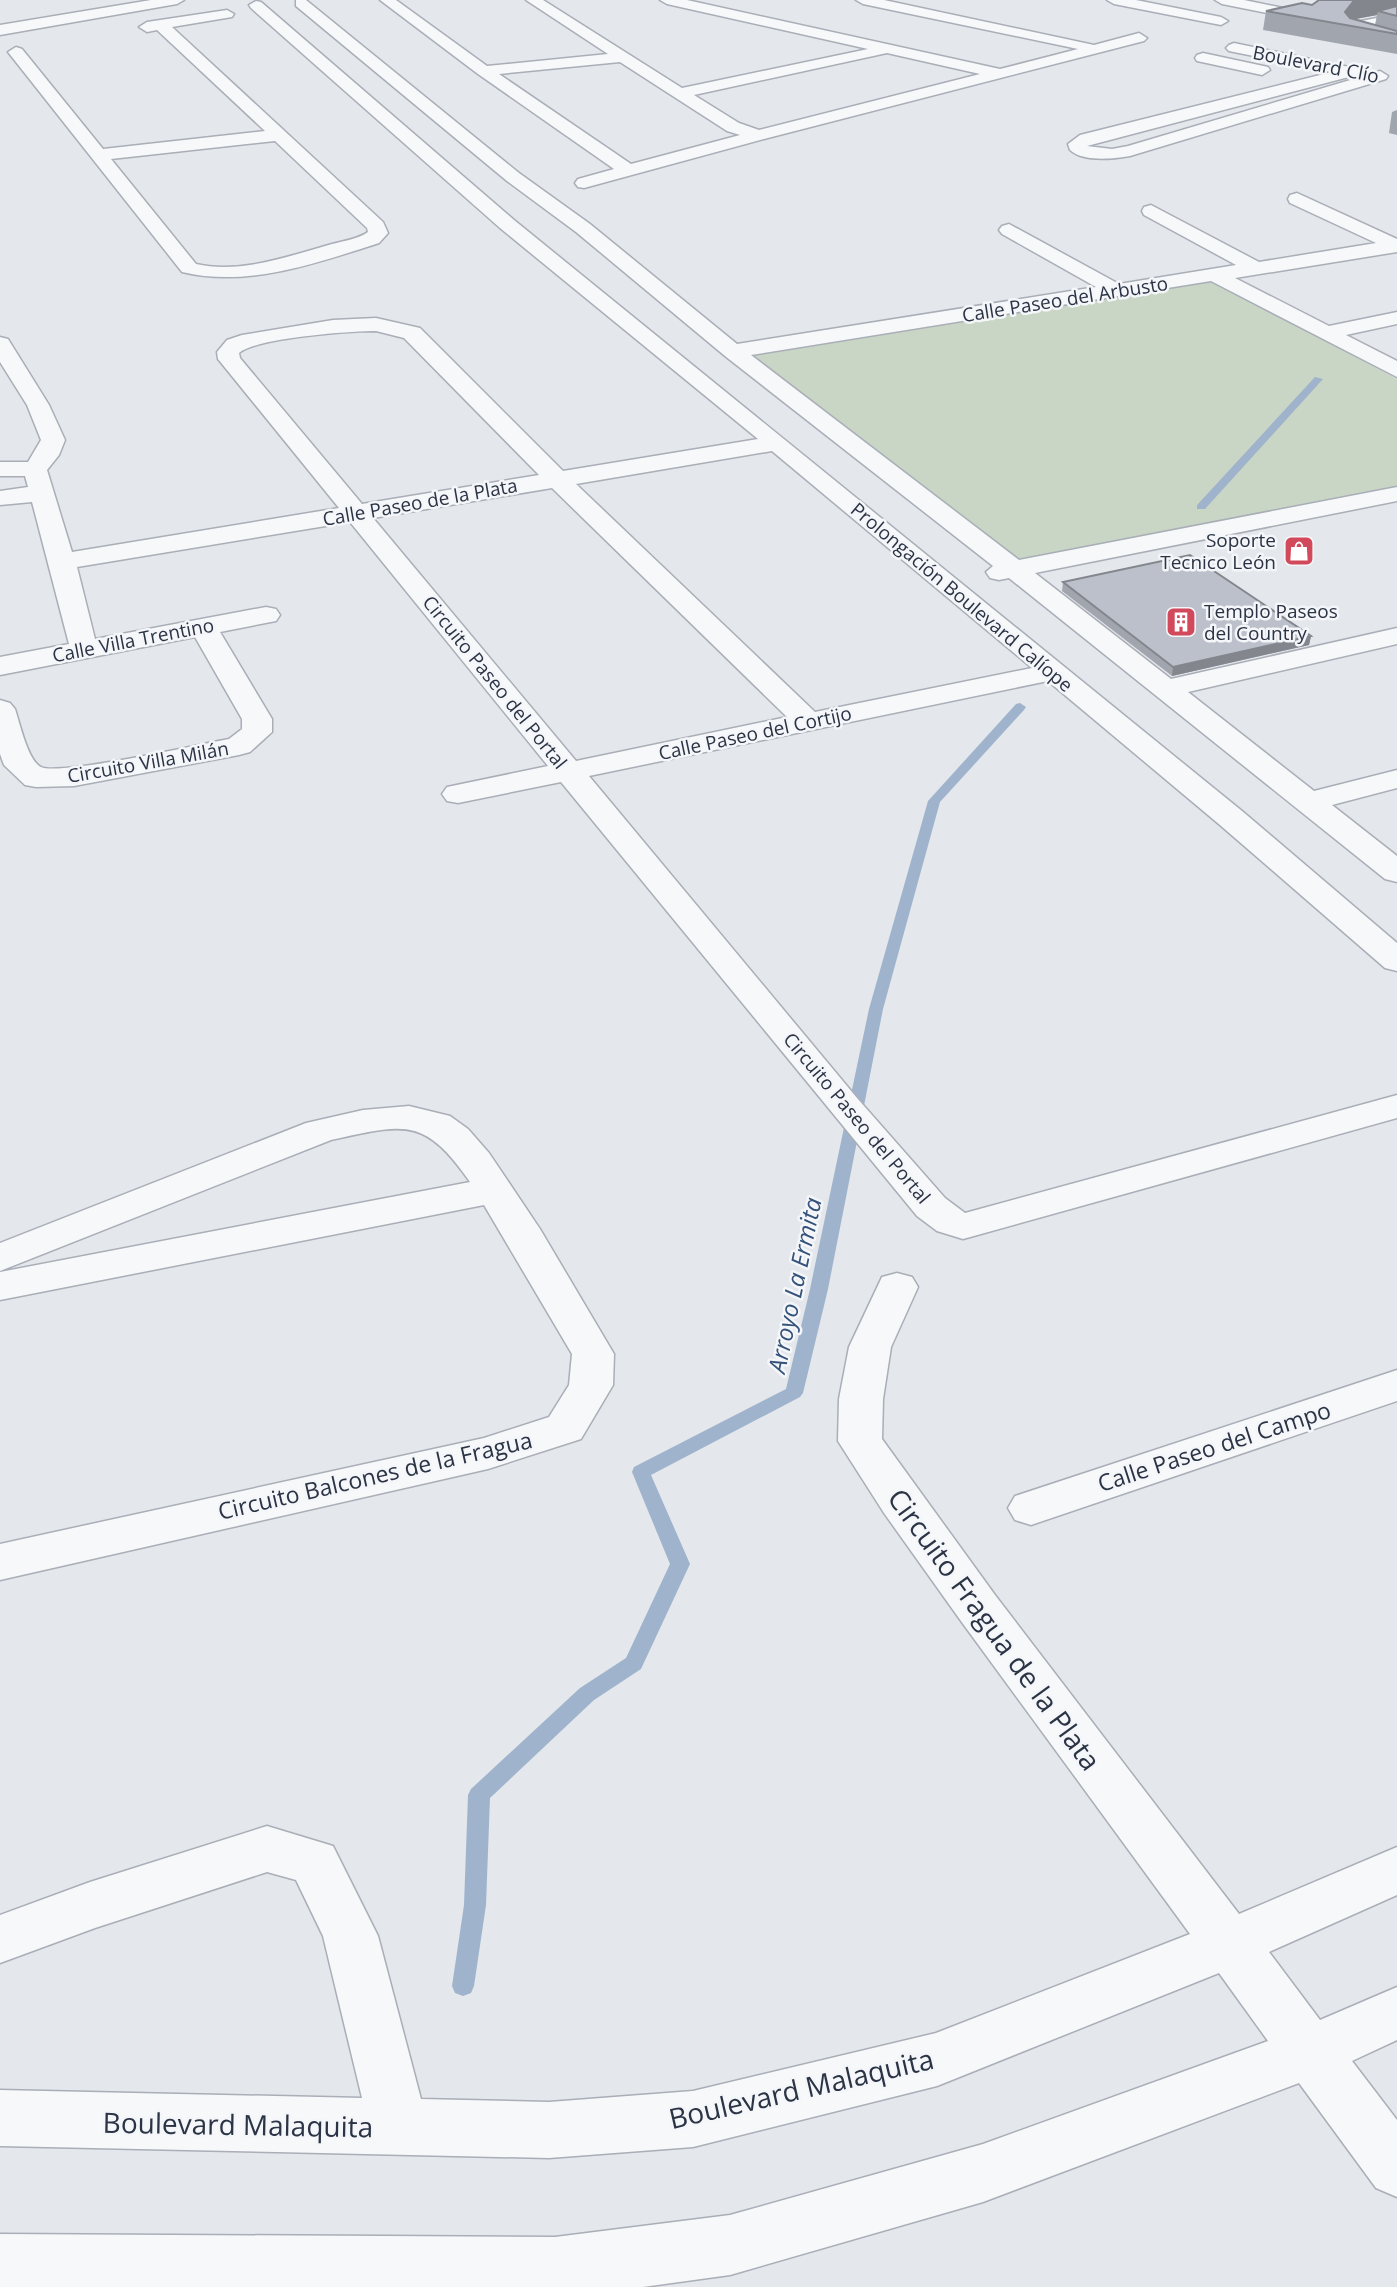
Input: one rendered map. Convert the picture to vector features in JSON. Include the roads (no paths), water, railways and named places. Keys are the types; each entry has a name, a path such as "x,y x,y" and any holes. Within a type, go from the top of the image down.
{"street":[{"path":"63,16 135,0"},
{"path":"0,30 26,22 177,0"},
{"path":"387,0 629,171"},
{"path":"534,0 733,127 758,135"},
{"path":"667,0 1001,73"},
{"path":"1114,0 1221,21"},
{"path":"1160,9 1192,0"},
{"path":"1222,0 1308,17"},
{"path":"252,3 284,10 296,8 300,2"},
{"name":"Prolongación Boulevard Calíope","path":"300,2 513,177 583,228 644,307 777,443 1231,818 1396,959"},
{"name":"Prolongación Boulevard Calíope","path":"252,3 507,224 644,307 733,351 1397,872"},
{"path":"863,3 1098,49"},
{"path":"131,30 227,14"},
{"path":"786,25 821,15"},
{"path":"63,16 108,31"},
{"path":"1397,18 1356,26 1353,31 1397,43"},
{"path":"0,22 26,22 55,34"},
{"path":"8,53 98,155 189,268 201,272 241,271 356,244 372,239 378,233 376,226 161,25"},
{"path":"584,183 758,135 1139,38"},
{"path":"8,53 38,47"},
{"path":"680,93 893,48"},
{"name":"Boulevard Clío","path":"1234,48 1389,78"},
{"path":"484,71 625,57"},
{"path":"1202,58 1315,82"},
{"path":"1354,71 1086,139 1077,144 1079,149 1093,153 1130,151 1389,78"},
{"path":"98,155 278,135"},
{"path":"1297,199 1397,246"},
{"path":"1151,211 1257,269"},
{"path":"1009,230 1115,290"},
{"name":"Calle Paseo del Arbusto","path":"733,351 1397,246"},
{"path":"1214,275 1397,370"},
{"path":"1326,333 1397,318"},
{"name":"Circuito Paseo del Portal","path":"808,721 557,479 412,332 398,326 358,324 250,340 235,345 228,352 229,359 845,1105 931,1207 951,1222 963,1226 1397,1107"},
{"path":"0,344 38,405 53,440 38,481 62,562 83,649"},
{"name":"Calle Paseo de la Plata","path":"62,562 777,443"},
{"path":"0,469 38,481"},
{"path":"0,498 38,481"},
{"path":"1026,579 1397,494"},
{"path":"957,592 1397,514"},
{"name":"Calle Villa Trentino","path":"0,666 266,615"},
{"name":"Circuito Villa Milán","path":"0,709 19,765 36,778 74,777 239,746 257,732 257,719 203,627"},
{"path":"1164,689 1397,636"},
{"name":"Calle Paseo del Cortijo","path":"458,794 1052,672"},
{"path":"1308,802 1397,779"},
{"name":"Circuito Balcones de la Fragua","path":"0,1258 320,1131 371,1120 404,1118 436,1123 458,1139 495,1190 593,1354 591,1385 565,1428 488,1453 0,1562"},
{"path":"0,1286 495,1190"},
{"name":"Circuito Fragua de la Plata","path":"897,1287 870,1347 861,1399 860,1441 900,1502 1397,2168"},
{"name":"Calle Paseo del Campo","path":"1031,1508 1397,1385"},
{"path":"0,1939 89,1906 267,1849 314,1863 350,1936 399,2127"},
{"name":"Boulevard Malaquita","path":"0,2118 549,2130 693,2119 937,2059 1229,1944 1397,1870"},
{"path":"0,2265 555,2268 730,2245 983,2173 1311,2052 1397,2013"}],"waterway":[{"name":"Arroyo La Ermita","path":"1201,507 1318,379"},
{"name":"Arroyo La Ermita","path":"463,1986 475,1905 479,1795 587,1694 634,1663 680,1564 641,1472 794,1393 819,1289 876,1009 934,801 1020,707"}],"place":[{"name":"Soporte Tecnico León","path":"1299,551"},
{"name":"Templo Paseos del Country","path":"1181,622"}]}
